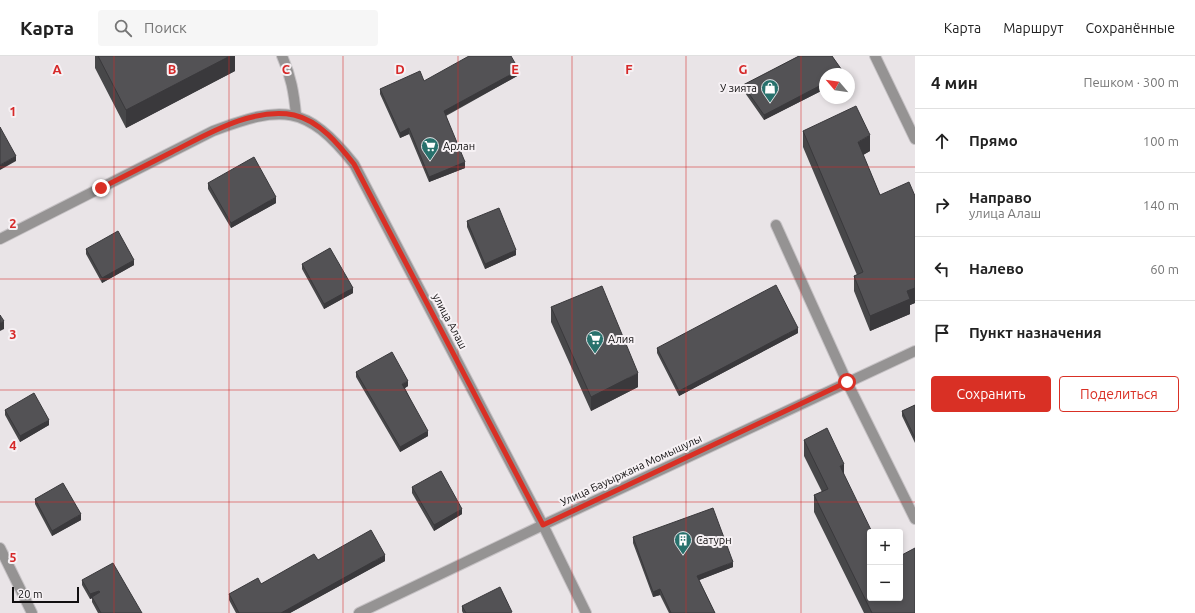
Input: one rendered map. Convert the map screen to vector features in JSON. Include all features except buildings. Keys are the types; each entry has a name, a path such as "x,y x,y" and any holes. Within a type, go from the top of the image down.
{"street":[{"path":"282,56 291,75 296,116"},
{"path":"875,56 915,139"},
{"name":"улица Алаш","path":"0,239 213,132 246,119 277,113 296,116 315,124 337,143 354,164 543,525 586,613"},
{"path":"776,225 847,382 915,519"},
{"name":"Улица Бауыржана Момышулы","path":"359,613 915,351"},
{"path":"0,548 32,613"}],"place":[{"name":"У зията","path":"770,103"},
{"name":"Арлан","path":"430,161"},
{"name":"Алия","path":"595,354"},
{"name":"Сатурн","path":"683,555"}],"route":[{"path":"101,188 213,132 246,119 277,113 296,116 315,124 337,143 354,164 543,525 847,382"}]}
